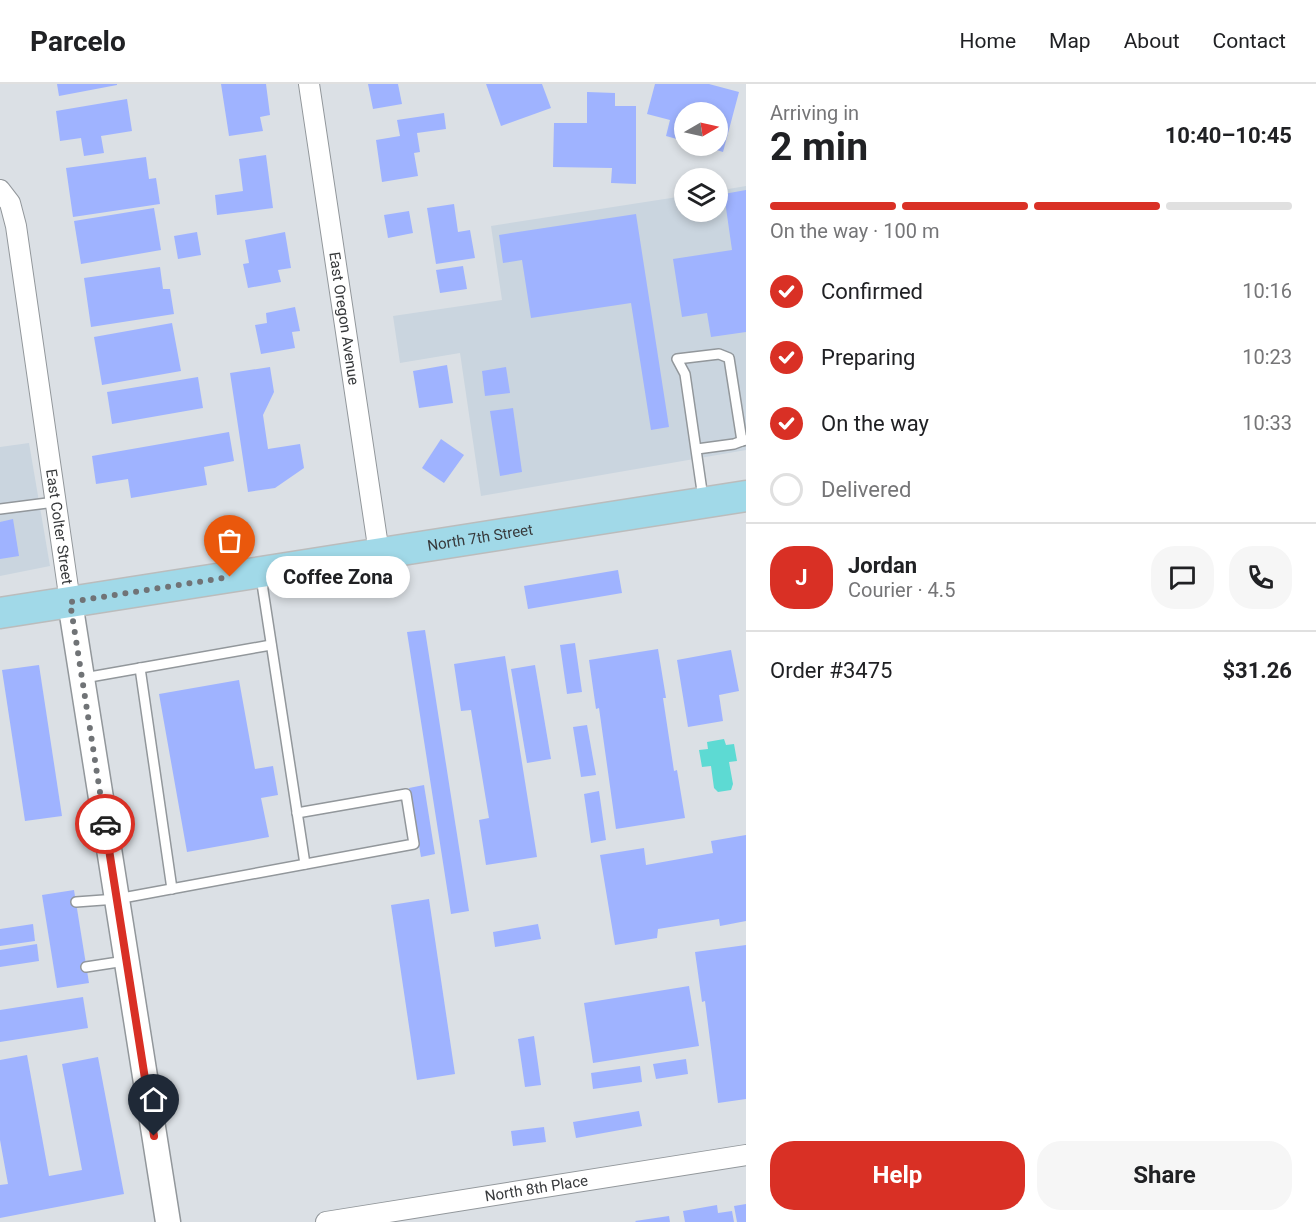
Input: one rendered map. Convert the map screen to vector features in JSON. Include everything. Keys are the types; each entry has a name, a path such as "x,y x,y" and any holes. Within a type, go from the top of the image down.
{"main road":[{"name":"North 7th Street","path":"0,613 746,496"}],"street":[{"name":"East Oregon Avenue","path":"309,84 379,553"},
{"name":"East Colter Street","path":"0,190 10,203 16,226 70,602 168,1222"},
{"name":"North 8th Place","path":"326,1222 746,1155"}],"lane":[{"path":"697,448 744,441 729,358 719,354 677,359 685,374 704,502"},
{"path":"0,509 55,502"},
{"path":"260,572 305,864"},
{"path":"82,678 271,645"},
{"path":"140,668 172,889"},
{"path":"76,902 117,899 414,844 406,794 297,813"},
{"path":"86,967 127,960"}],"shaded area":[{"path":"746,186 746,450 481,496 460,353 400,363 393,316 502,300 491,226 674,198 674,222 728,222 728,189"},
{"path":"29,443 50,566 0,576 0,447"}],"water":[{"path":"724,739 726,745 734,744 737,761 729,762 733,784 731,790 718,792 714,788 711,766 702,767 699,750 708,749 707,742"}],"building":[{"path":"57,84 117,84 117,85 59,96"},
{"path":"221,84 266,84 270,115 260,117 263,131 229,136"},
{"path":"368,84 398,84 402,104 373,109"},
{"path":"486,84 542,84 551,108 501,126"},
{"path":"655,84 709,84 739,92 728,133 728,102 674,102 674,138 666,136 670,120 647,114"},
{"path":"587,92 615,93 615,106 636,106 636,184 611,183 612,168 553,167 554,123 587,123"},
{"path":"127,99 132,131 101,136 104,153 84,156 81,138 60,141 56,111"},
{"path":"444,113 446,129 417,133 420,152 414,153 418,176 382,182 376,140 400,136 397,120"},
{"path":"266,155 273,208 217,215 215,195 243,191 239,159"},
{"path":"146,157 149,179 156,178 160,204 73,217 66,168"},
{"path":"746,190 746,332 711,337 707,313 682,317 673,259 732,250 728,222 728,193"},
{"path":"454,204 458,232 470,230 475,258 436,264 427,208"},
{"path":"154,208 161,250 81,264 74,221"},
{"path":"409,211 413,233 388,238 384,215"},
{"path":"636,214 669,427 651,430 631,303 531,318 522,260 503,263 499,235"},
{"path":"197,232 201,255 178,259 174,236"},
{"path":"285,232 291,268 278,270 281,282 248,288 243,264 249,263 245,240"},
{"path":"463,266 467,289 440,293 436,270"},
{"path":"160,267 163,289 170,289 174,314 91,327 84,278"},
{"path":"295,307 300,331 292,332 295,348 261,354 255,325 267,323 266,313"},
{"path":"172,323 181,371 102,385 94,337"},
{"path":"447,365 453,403 419,408 413,371"},
{"path":"270,367 274,392 263,415 268,449 300,444 304,468 275,488 248,492 230,373"},
{"path":"506,367 510,393 485,396 482,371"},
{"path":"198,377 203,408 112,424 107,392"},
{"path":"513,408 522,472 500,476 490,411"},
{"path":"229,432 234,461 204,467 207,485 131,498 128,479 96,484 92,456"},
{"path":"441,439 464,455 444,483 422,468"},
{"path":"13,519 19,556 0,559 0,522"},
{"path":"618,570 622,593 528,609 524,586"},
{"path":"425,630 469,911 451,914 407,632"},
{"path":"575,643 582,692 567,694 560,645"},
{"path":"658,649 674,771 677,770 685,818 616,829 599,708 596,709 589,660"},
{"path":"731,650 739,691 719,695 723,721 688,727 677,660"},
{"path":"505,656 537,857 486,865 479,820 489,818 471,710 461,711 454,664"},
{"path":"39,665 62,816 25,821 2,670"},
{"path":"535,665 551,759 527,763 511,669"},
{"path":"239,680 255,769 273,766 278,795 261,798 269,837 187,852 159,694"},
{"path":"587,725 596,775 581,777 573,727"},
{"path":"424,785 435,854 421,857 409,788"},
{"path":"599,791 606,840 591,843 584,794"},
{"path":"746,835 746,921 720,926 719,919 658,929 657,938 615,945 600,855 644,848 646,865 713,853 711,841"},
{"path":"74,890 89,983 57,988 42,895"},
{"path":"429,899 455,1074 417,1080 391,905"},
{"path":"33,924 35,941 0,946 0,929"},
{"path":"538,924 541,939 495,947 493,932"},
{"path":"37,944 39,961 0,967 0,950"},
{"path":"746,945 746,1099 718,1103 705,1001 702,1002 695,952"},
{"path":"689,986 699,1046 593,1063 584,1003"},
{"path":"83,997 88,1028 0,1042 0,1010"},
{"path":"534,1036 541,1085 525,1087 518,1039"},
{"path":"27,1055 49,1176 82,1170 62,1064 98,1057 124,1194 0,1218 0,1185 8,1184 0,1140 0,1060"},
{"path":"686,1059 688,1074 656,1079 653,1064"},
{"path":"640,1066 642,1082 593,1089 591,1073"},
{"path":"639,1111 642,1126 576,1138 573,1122"},
{"path":"544,1127 546,1142 513,1146 511,1131"},
{"path":"746,1204 746,1222 737,1222 734,1206"},
{"path":"717,1205 718,1213 732,1211 734,1222 685,1222 683,1211"},
{"path":"669,1216 670,1222 635,1221"}],"way so far":[{"path":"105,824 70,602 230,577"}],"place":[{"name":"Coffee Zona","path":"230,577"}],"route":[{"path":"105,824 154,1136"}]}
